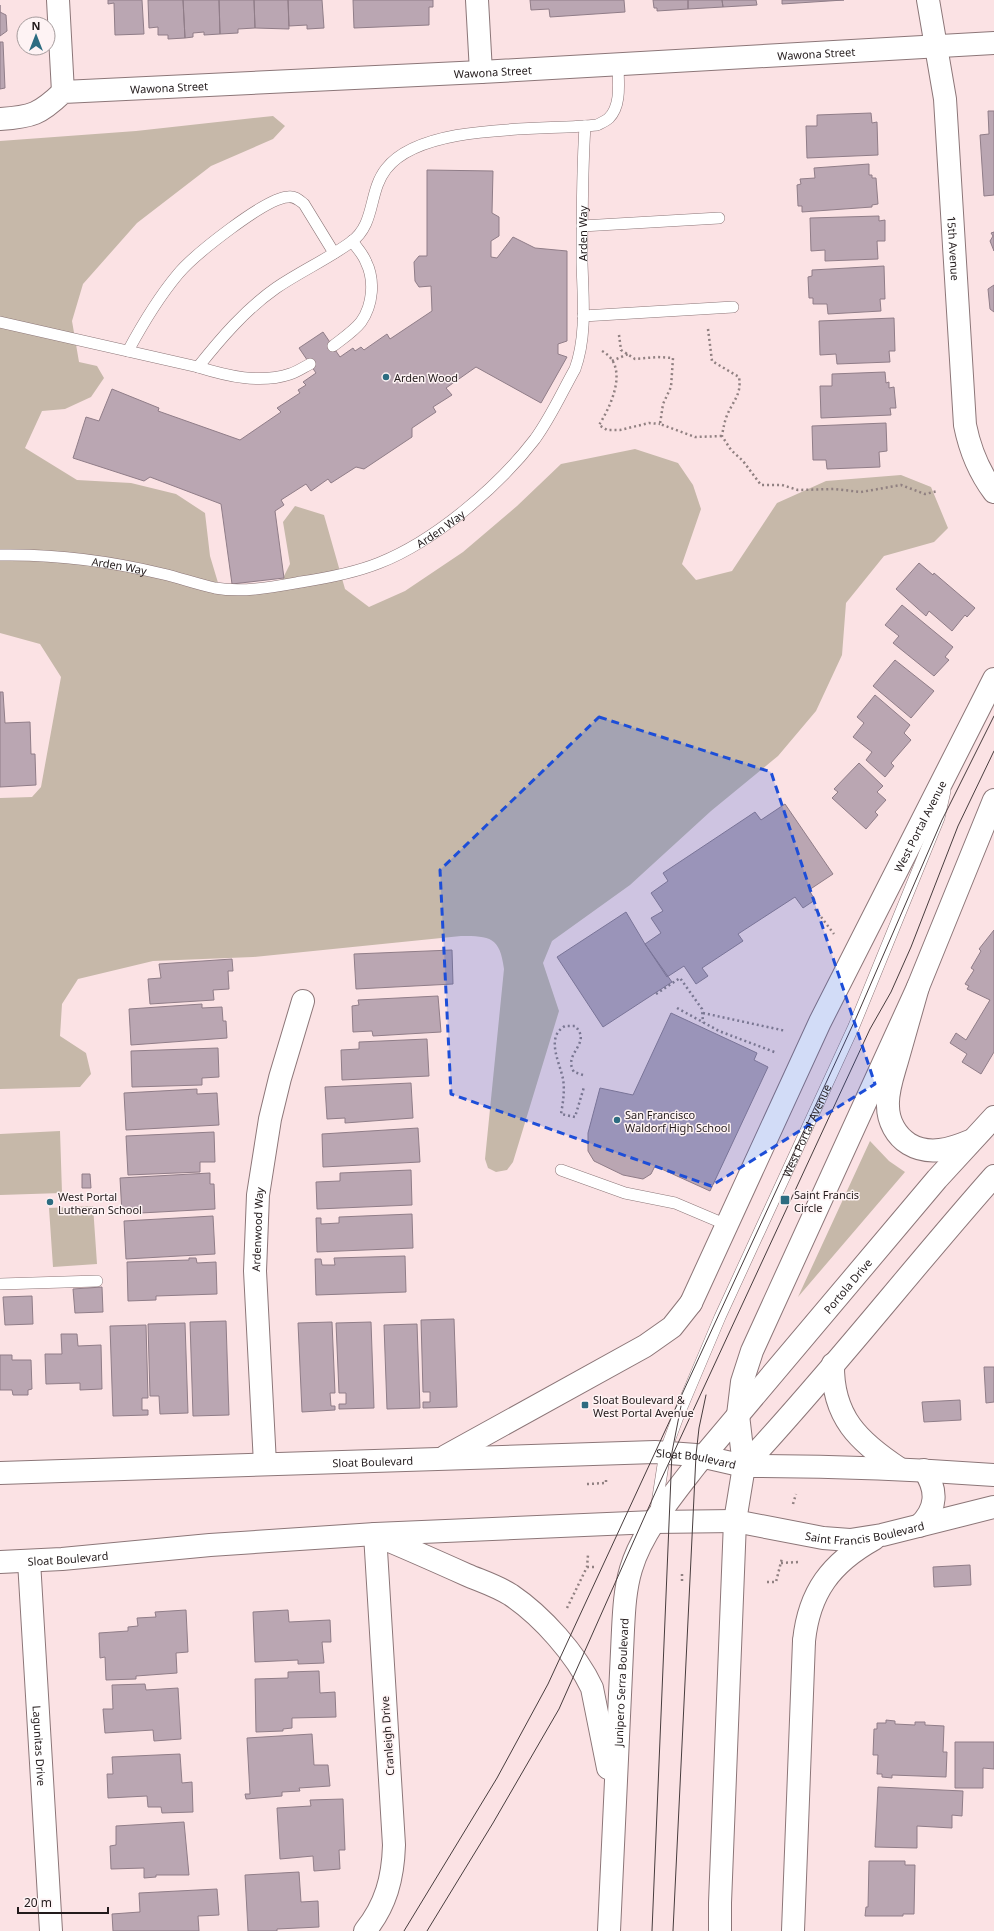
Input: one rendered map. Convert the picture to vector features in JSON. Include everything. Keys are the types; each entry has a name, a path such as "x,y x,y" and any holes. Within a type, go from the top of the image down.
{"main road":[{"path":"0,119 33,115 46,108 63,92 58,0"},
{"path":"477,0 481,72"},
{"name":"15th Avenue","path":"928,0 945,99 962,402 965,425 970,447 979,468 994,492"},
{"name":"Wawona Street","path":"63,92 618,65 994,43"},
{"name":"West Portal Avenue","path":"440,1458 644,1346 672,1327 691,1303 820,1022 994,679"},
{"path":"720,1931 735,1521 744,1466 738,1415 742,1382 752,1351 918,987 994,800"},
{"path":"918,987 888,1096 889,1117 893,1127 905,1142 925,1151 949,1149 973,1139"},
{"name":"Ardenwood Way","path":"265,1464 255,1271 258,1195 270,1119 280,1078 303,1001"},
{"name":"Portola Drive","path":"703,1456 937,1179 994,1117"},
{"path":"744,1466 788,1420 833,1364 994,1176"},
{"path":"833,1364 833,1380 836,1393 851,1428 869,1447 900,1469"},
{"name":"Sloat Boulevard","path":"0,1473 666,1452 703,1456 744,1466"},
{"name":"Junipero Serra Boulevard","path":"609,1931 623,1630 627,1588 636,1556 654,1522 670,1498 703,1456"},
{"path":"744,1466 900,1469 994,1475"},
{"path":"918,1526 926,1518 932,1508 934,1498 930,1478 924,1470"},
{"name":"Saint Francis Boulevard","path":"735,1521 836,1540 850,1540 882,1535 994,1507"},
{"name":"Sloat Boulevard","path":"0,1562 30,1561 218,1545 375,1534 654,1522 735,1521"},
{"path":"375,1534 499,1588 511,1595 532,1613 565,1647 583,1671 592,1688 614,1807"},
{"name":"Cranleigh Drive","path":"364,1931 372,1922 386,1896 393,1870 394,1845 375,1534"},
{"path":"793,1931 804,1641 810,1610 815,1595 822,1584 840,1563 882,1535"},
{"name":"Lagunitas Drive","path":"30,1561 51,1931"}],"lane":[{"path":"198,367 228,330 275,288 352,241 367,224 378,183 386,169 399,156 418,146 463,135 494,131 597,125 609,118 616,106 618,92 618,65"},
{"name":"Arden Way","path":"0,555 59,557 101,562 164,574 215,588 248,589 312,580 342,574 378,564 416,545 452,521 505,472 528,447 543,426 576,369 582,346 583,316 582,226 584,126"},
{"path":"128,351 158,299 180,272 207,246 234,226 277,200 288,197 298,198 304,204 334,253"},
{"path":"582,226 719,218"},
{"path":"333,346 361,322 369,307 371,277 366,261 352,241"},
{"path":"583,316 733,307"},
{"path":"0,322 198,367 235,377 260,379 291,374 310,364"},
{"name":"West Portal Avenue","path":"654,1522 669,1438 720,1317 854,1026 939,818 952,761"},
{"path":"561,1170 625,1193 675,1203 727,1225"},
{"path":"0,1284 97,1281"}],"path":[{"path":"706,309 712,361 739,377 740,382 736,401 726,417 722,436 731,450 743,461 761,484 782,485 798,490 834,488 861,492 901,485 925,494 938,491"},
{"path":"616,314 621,350 635,359 658,357 673,358 671,387 663,404 660,424"},
{"path":"596,348 606,353 615,366 616,382 614,395 609,410 599,425 607,430 620,430 649,423 660,424 696,437 722,436"},
{"path":"612,361 628,354"},
{"path":"815,909 832,932"},
{"path":"656,994 680,978 703,1013 703,1023"},
{"path":"677,1008 719,1031 778,1053"},
{"path":"703,1013 788,1032"},
{"path":"583,1075 574,1072 570,1063 572,1055 580,1042 580,1032 575,1026 565,1026 558,1032 555,1044 563,1079 563,1101 561,1114 575,1117 584,1088"},
{"path":"792,1508 798,1488"},
{"path":"767,1582 776,1582 781,1563 782,1551"},
{"path":"565,1611 587,1567 588,1555"},
{"path":"587,1567 595,1567"},
{"path":"682,1573 682,1581"}],"highlighted area":[{"path":"599,717 771,772 875,1084 711,1186 451,1094 440,870"}],"shaded area":[{"path":"273,116 285,126 273,139 211,166 137,223 83,284 72,321 79,362 97,366 104,378 91,397 65,409 42,411 25,448 77,480 131,483 176,494 205,513 210,556 219,586 278,588 290,564 283,522 295,506 324,515 345,589 369,607 405,591 463,552 517,506 561,464 635,449 678,463 693,485 701,509 682,564 696,580 732,571 777,503 826,481 901,475 931,487 948,528 934,542 884,556 846,603 842,655 816,711 778,756 711,811 630,885 552,941 543,963 559,1011 513,1162 507,1170 496,1172 488,1168 485,1159 504,969 500,950 492,940 486,938 461,936 253,957 153,961 78,979 62,1004 60,1036 86,1053 91,1074 80,1087 0,1089 0,798 32,797 41,787 61,677 40,644 0,633 0,141 136,131"},
{"path":"60,1131 62,1193 0,1195 0,1134"},
{"path":"870,1141 889,1161 905,1172 798,1297"},
{"path":"93,1206 97,1264 53,1267 49,1208"}],"building":[{"path":"108,0 142,0 144,34 115,35 114,3 108,4"},
{"path":"148,0 183,0 185,38 168,39 168,35 158,35 158,27 149,28"},
{"path":"183,0 219,0 220,34 204,35 204,32 193,33 193,37 185,38"},
{"path":"219,0 254,0 255,28 238,29 238,33 220,34"},
{"path":"254,0 288,0 289,29 255,28"},
{"path":"288,0 322,0 324,28 307,29 307,25 289,26"},
{"path":"353,0 433,0 433,7 429,7 429,25 354,28"},
{"path":"530,0 624,0 625,12 550,17 549,9 531,10"},
{"path":"653,0 688,0 688,9 657,11 657,8 654,8"},
{"path":"688,0 722,0 723,7 688,9"},
{"path":"722,0 756,0 757,5 723,7"},
{"path":"782,0 844,0 782,4"},
{"path":"0,12 6,15 7,31 0,36"},
{"path":"0,42 3,42 5,88 0,89"},
{"path":"988,111 994,111 994,195 984,196 980,135 989,134"},
{"path":"871,113 872,123 877,122 878,155 807,158 806,126 817,126 817,115"},
{"path":"869,164 869,175 872,175 872,178 876,178 878,204 872,205 872,207 802,212 802,206 798,206 797,185 801,184 800,179 815,178 814,168"},
{"name":"Arden Wood","path":"427,170 493,171 492,213 499,217 499,236 491,241 491,257 497,258 513,237 535,248 567,251 567,341 558,344 558,354 567,357 541,403 476,367 446,388 452,395 433,407 436,412 412,428 412,437 364,469 356,467 331,483 328,479 311,491 306,484 281,500 284,505 275,511 284,578 232,584 221,504 150,477 144,481 73,458 86,417 99,421 112,389 159,408 158,411 240,440 281,412 277,408 300,393 298,390 306,385 303,382 316,373 299,348 323,332 340,357 353,348 355,351 361,347 364,350 387,334 390,339 432,311 431,286 419,287 415,281 414,262 419,256 427,256"},
{"path":"879,216 879,221 885,220 885,241 877,241 878,259 825,261 825,250 811,251 810,218"},
{"path":"994,232 994,251 990,241 993,236 991,233"},
{"path":"884,266 885,299 880,299 881,311 828,314 827,304 813,304 813,298 809,298 808,277 812,276 812,270"},
{"path":"994,285 994,312 990,309 988,289"},
{"path":"894,318 895,351 889,351 890,362 837,364 836,354 820,355 819,321"},
{"path":"885,372 886,383 889,382 889,388 894,387 896,408 890,408 891,415 821,418 820,386 832,386 832,374"},
{"path":"886,423 887,451 879,452 880,467 827,469 826,460 813,460 812,426"},
{"path":"919,563 933,575 934,573 975,608 967,617 965,615 952,631 929,611 926,616 896,589"},
{"path":"902,605 953,647 945,657 949,660 934,676 893,643 899,636 885,625"},
{"path":"895,660 934,691 911,718 873,686"},
{"path":"0,692 3,692 5,723 30,722 31,754 35,754 36,785 0,787"},
{"path":"875,695 910,725 904,733 911,740 891,763 894,766 885,777 866,760 872,752 853,737 864,723 857,717"},
{"path":"859,763 883,786 877,792 886,800 875,812 878,815 866,829 832,798 838,792 834,789"},
{"path":"785,804 833,874 809,890 815,900 803,908 795,897 738,934 743,941 702,968 708,976 696,984 684,966 667,977 645,944 661,933 651,918 663,911 651,893 668,881 663,873 755,812 761,820"},
{"path":"626,912 645,944 672,982 603,1027 557,957"},
{"path":"994,930 994,1052 981,1074 962,1062 967,1054 950,1043 956,1033 966,1040 990,1000 967,989 969,986 965,984 974,970 971,968 981,951 979,949"},
{"path":"452,950 453,984 356,989 354,954"},
{"path":"232,959 233,971 228,971 229,989 213,990 214,1000 150,1004 148,979 161,978 159,964"},
{"path":"438,996 441,1032 373,1036 372,1031 353,1032 352,1006 359,1005 358,1000"},
{"path":"202,1004 202,1008 222,1007 223,1021 226,1021 227,1038 131,1045 129,1009"},
{"path":"671,1013 757,1053 754,1060 768,1067 710,1191 655,1166 651,1174 643,1179 623,1175 594,1161 588,1151 588,1133 600,1088 633,1095"},
{"path":"427,1039 429,1076 342,1080 341,1050 359,1049 359,1042"},
{"path":"218,1048 219,1077 202,1078 202,1085 132,1087 131,1051"},
{"path":"411,1083 413,1118 345,1123 345,1118 327,1119 325,1087"},
{"path":"197,1089 197,1094 217,1093 219,1125 126,1130 124,1093"},
{"path":"418,1128 420,1162 323,1167 322,1134"},
{"path":"214,1132 215,1162 200,1162 200,1172 128,1175 126,1136"},
{"path":"411,1170 412,1205 317,1209 316,1182 340,1181 340,1173"},
{"path":"210,1173 210,1184 214,1184 215,1209 122,1214 120,1178"},
{"path":"82,1174 90,1174 91,1188 82,1188"},
{"path":"412,1214 413,1248 317,1252 316,1218 321,1218 321,1224 339,1223 339,1217"},
{"path":"213,1216 215,1254 126,1259 124,1221"},
{"path":"405,1256 406,1292 316,1295 315,1259 321,1259 322,1265 335,1265 334,1258"},
{"path":"189,1258 196,1258 197,1263 216,1262 217,1294 156,1296 156,1300 128,1301 127,1262 189,1260"},
{"path":"102,1287 103,1312 75,1313 73,1289"},
{"path":"32,1296 33,1324 5,1325 3,1297"},
{"path":"454,1319 457,1407 423,1408 423,1402 430,1402 430,1392 423,1392 421,1320"},
{"path":"226,1321 229,1415 193,1416 190,1322"},
{"path":"332,1322 335,1393 330,1393 331,1406 335,1406 335,1410 302,1412 298,1323"},
{"path":"371,1322 374,1408 339,1409 339,1404 346,1404 346,1393 339,1393 336,1323"},
{"path":"185,1323 188,1413 160,1414 159,1396 150,1396 148,1324"},
{"path":"417,1324 420,1408 387,1409 384,1325"},
{"path":"146,1325 148,1398 142,1398 142,1410 148,1410 148,1415 113,1416 110,1326"},
{"path":"61,1334 77,1334 78,1346 101,1345 102,1389 80,1390 80,1383 46,1384 45,1354 62,1354"},
{"path":"0,1355 12,1355 12,1360 31,1360 32,1389 28,1390 28,1395 13,1395 12,1390 0,1390"},
{"path":"984,1367 994,1367 994,1402 986,1403"},
{"path":"960,1400 961,1420 924,1422 922,1402"},
{"path":"970,1565 971,1585 934,1587 933,1567"},
{"path":"186,1610 188,1652 176,1653 177,1673 136,1676 136,1679 106,1680 105,1657 100,1658 99,1633 128,1631 128,1627 138,1626 137,1618 156,1617 155,1612"},
{"path":"288,1610 289,1622 330,1620 331,1642 322,1642 324,1663 298,1664 298,1660 255,1662 253,1612"},
{"path":"319,1671 320,1693 335,1692 336,1717 292,1718 292,1728 283,1729 283,1731 256,1732 255,1679 288,1678 288,1672"},
{"path":"145,1684 146,1690 178,1688 181,1739 154,1741 153,1730 105,1733 103,1709 113,1709 112,1685"},
{"path":"886,1720 895,1721 895,1724 915,1725 915,1722 925,1722 925,1725 944,1726 943,1752 947,1752 946,1777 892,1775 892,1778 882,1777 882,1774 877,1774 878,1755 873,1755 874,1729 877,1729 877,1723 886,1723"},
{"path":"312,1734 314,1765 328,1765 330,1786 299,1788 300,1791 282,1792 282,1796 246,1799 245,1794 250,1794 247,1738"},
{"path":"955,1742 994,1742 994,1769 983,1768 983,1788 955,1788"},
{"path":"180,1754 182,1783 192,1782 193,1812 162,1813 161,1807 148,1807 147,1796 108,1798 107,1774 113,1774 112,1757"},
{"path":"878,1787 963,1791 962,1816 952,1815 952,1828 917,1826 917,1848 875,1847"},
{"path":"343,1799 345,1850 339,1850 340,1869 314,1871 313,1856 280,1859 277,1808 311,1806 310,1800"},
{"path":"184,1822 189,1875 156,1875 156,1877 144,1878 144,1868 111,1869 110,1846 116,1845 116,1826"},
{"path":"869,1861 905,1861 905,1865 915,1865 914,1914 903,1914 903,1916 865,1916 866,1907 868,1907"},
{"path":"299,1872 301,1902 318,1901 319,1927 277,1929 277,1931 248,1931 245,1875"},
{"path":"217,1889 219,1915 198,1916 199,1931 113,1931 112,1914 140,1912 139,1893"}],"tram line":[{"path":"404,1931 497,1778 548,1684 856,1018 942,820 994,716"},
{"path":"427,1931 493,1823 559,1709 660,1482 870,1029 891,992 911,947 958,826 994,751"},
{"path":"673,1931 696,1455 699,1428 706,1395"},
{"path":"652,1931 672,1452 681,1406"}],"place":[{"name":"Arden Wood","path":"386,377"},
{"name":"San Francisco Waldorf High School","path":"617,1120"},
{"name":"Saint Francis Circle","path":"785,1200"},
{"name":"West Portal Lutheran School","path":"50,1202"},
{"name":"Sloat Boulevard & West Portal Avenue","path":"585,1405"}]}
